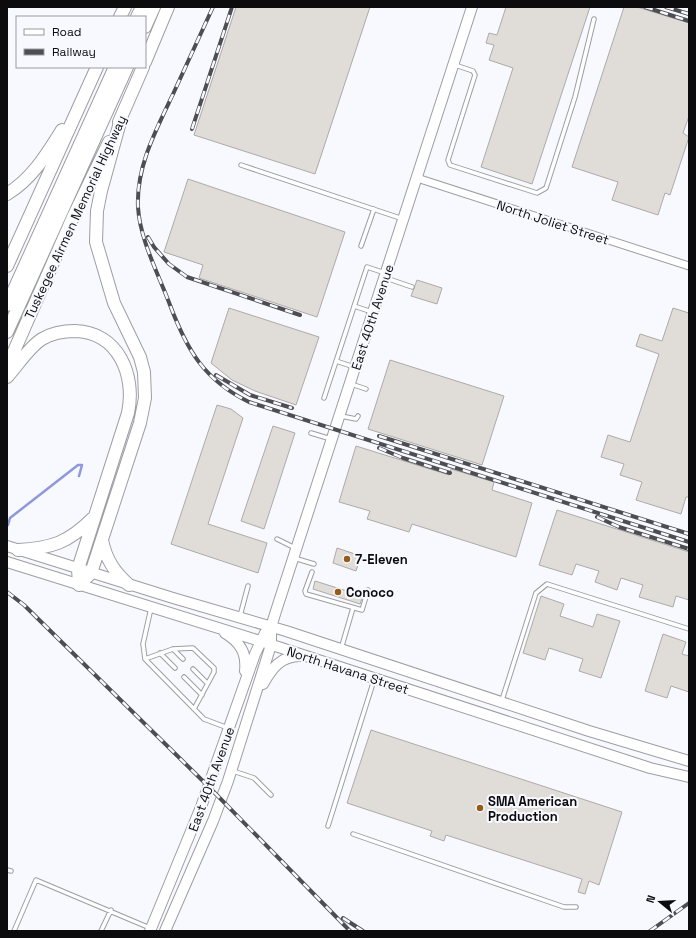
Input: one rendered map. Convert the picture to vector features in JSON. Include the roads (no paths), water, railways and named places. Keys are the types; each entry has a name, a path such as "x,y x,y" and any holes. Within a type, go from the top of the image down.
{"highway":[{"path":"120,16 125,7"},
{"path":"138,16 142,7"},
{"path":"146,25 154,7"},
{"path":"146,60 168,7"},
{"path":"7,194 28,177 48,153 95,68"},
{"path":"7,266 96,68"},
{"path":"7,305 115,68"},
{"path":"7,332 127,68"},
{"name":"Tuskegee Airmen Memorial Highway","path":"7,367 74,214 122,115 143,68"},
{"path":"79,585 91,573 140,422 146,392 144,372 140,358 114,303 96,242 96,226 101,191 122,115"},
{"path":"7,377 37,344 48,336 61,332 80,331 98,336 109,344 118,354 129,380 130,405 78,569 79,585"},
{"path":"13,548 40,549 61,543 78,532 95,516"},
{"path":"102,540 105,553 112,567 129,585"}],"street":[{"name":"East 40th Avenue","path":"166,931 213,822 232,770 271,645 271,627 472,7"},
{"name":"North Joliet Street","path":"417,178 689,266"},
{"name":"North Havana Street","path":"13,548 129,585 341,649 602,735 689,761"},
{"name":"North Havana Street","path":"7,562 215,627 650,768 689,777"},
{"path":"215,627 234,639 244,653 246,664 243,686"},
{"name":"East 40th Avenue","path":"150,930 199,814 243,686 260,642 271,627"},
{"path":"255,698 273,668 281,660 291,657 305,656"},
{"path":"159,910 172,916"},
{"path":"159,910 166,931"}],"lane":[{"path":"454,65 473,71 475,75 448,160 450,165 537,193 546,188 575,97 594,19"},
{"path":"241,164 404,219"},
{"path":"361,246 374,209"},
{"path":"324,398 367,267 412,286"},
{"path":"354,306 373,312"},
{"path":"336,362 355,368"},
{"path":"350,384 366,389"},
{"path":"340,416 356,419 358,416"},
{"path":"311,433 332,440"},
{"path":"277,539 295,553 314,564"},
{"path":"312,572 305,591 306,594 362,610 368,590"},
{"path":"502,701 536,593 547,584 689,629"},
{"path":"240,618 248,586"},
{"path":"151,608 143,644 145,660 204,719 229,728"},
{"path":"341,649 353,608"},
{"path":"145,660 172,649 193,648 204,658 214,670 194,709"},
{"path":"172,649 184,659"},
{"path":"160,653 175,668"},
{"path":"193,669 207,683"},
{"path":"184,677 202,695"},
{"path":"328,826 374,679"},
{"path":"232,770 254,778 271,795"},
{"path":"353,834 564,907 576,908"},
{"path":"14,931 36,880 111,910 150,930"},
{"path":"101,931 111,910"}],"waterway":[{"path":"8,525 10,518 78,465 82,465 79,476"}],"railway":[{"path":"213,7 155,133 144,162 138,192 139,219 150,256 183,336 199,362 209,374 220,384 249,402 689,542"},
{"path":"192,129 232,7"},
{"path":"645,7 689,21"},
{"path":"666,7 689,14"},
{"path":"148,237 154,247 169,264 187,277 300,315"},
{"path":"216,375 250,395 292,408"},
{"path":"379,436 689,534"},
{"path":"379,448 403,458 450,473"},
{"path":"597,517 619,527 689,549"},
{"path":"7,592 24,605 209,787 350,931"},
{"path":"650,931 689,903"},
{"path":"343,918 363,931"}],"place":[{"name":"7-Eleven","path":"347,559"},
{"name":"Conoco","path":"338,592"},
{"name":"SMA American Production","path":"480,808"}]}
